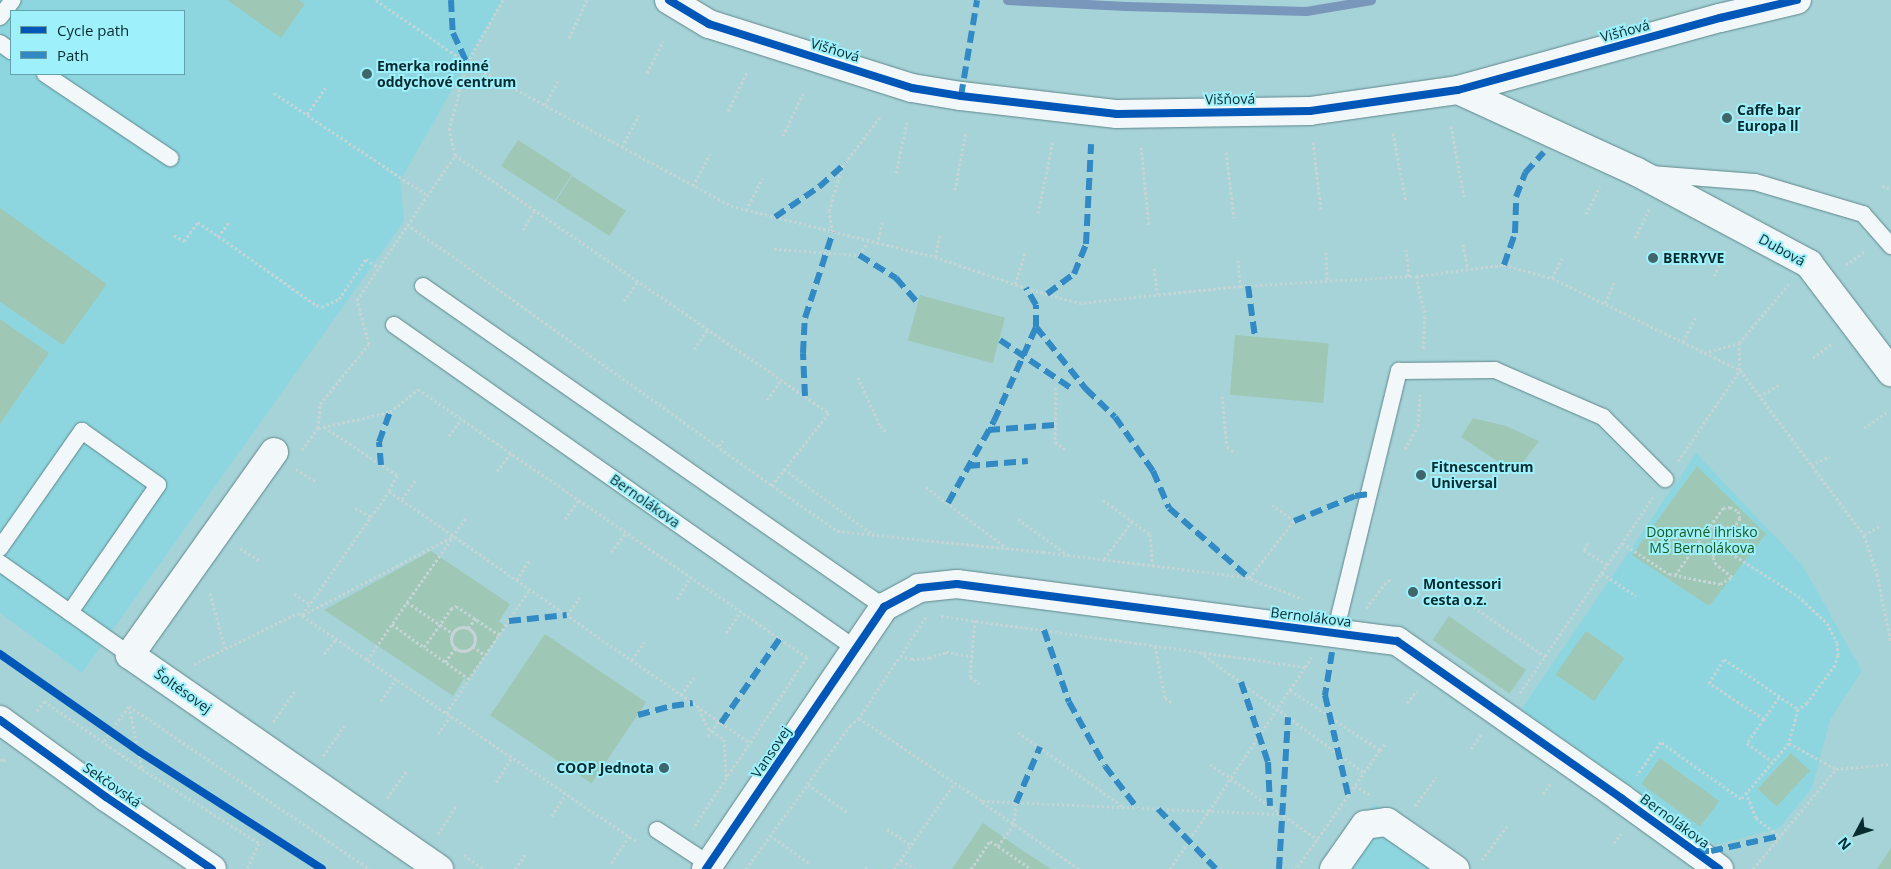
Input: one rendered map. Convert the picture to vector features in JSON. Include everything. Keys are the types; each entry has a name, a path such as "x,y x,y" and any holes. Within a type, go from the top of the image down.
{"street":[{"name":"Višňová","path":"669,0 709,24 912,88 1117,114 1310,111 1458,90 1720,18 1797,0"},
{"name":"Dubová","path":"1458,90 1637,172 1809,264 1891,372"},
{"path":"130,655 282,459"},
{"name":"Bernolákova","path":"856,649 884,607 919,588 957,584 1397,641 1719,869"},
{"name":"Vansovej","path":"708,867 856,649"},
{"name":"Šoltésovej","path":"130,655 439,869"},
{"name":"Sekčovská","path":"0,720 106,798 212,869"},
{"path":"1334,869 1364,825 1387,822 1468,865"}],"lane":[{"path":"0,17 13,0"},
{"path":"46,75 170,158"},
{"name":"Dubová","path":"1637,172 1755,182 1863,214 1887,242"},
{"path":"422,286 884,607"},
{"name":"Bernolákova","path":"394,325 856,649"},
{"name":"Bernolákova","path":"1335,633 1399,371 1495,370 1603,417 1665,480"},
{"path":"0,548 82,431 158,485 70,612"},
{"path":"0,563 130,655"},
{"path":"658,830 708,867"}],"path":[{"path":"376,0 467,63 731,206 868,242 935,257 1079,303 1240,286 1409,277 1504,265 1552,278 1740,370 1864,535 1877,574 1891,643"},
{"path":"503,0 467,63 449,130 455,154 828,413 772,484"},
{"path":"569,38 588,0"},
{"path":"647,73 663,41"},
{"path":"728,111 748,72"},
{"path":"545,105 559,79"},
{"path":"307,114 325,88"},
{"path":"274,93 427,195"},
{"path":"783,136 803,93"},
{"path":"622,147 639,115"},
{"path":"833,232 829,211 842,167 880,117"},
{"path":"896,173 906,122"},
{"path":"1451,126 1464,197"},
{"path":"955,190 966,132"},
{"path":"1393,133 1406,202"},
{"path":"1038,213 1053,141"},
{"path":"1313,142 1321,210"},
{"path":"1141,147 1149,226"},
{"path":"1226,152 1234,218"},
{"path":"302,451 318,428 320,404 369,344 356,300 455,154"},
{"path":"694,186 710,154"},
{"path":"746,210 763,178"},
{"path":"1586,214 1603,180"},
{"path":"1882,186 1891,188"},
{"path":"1635,238 1652,203"},
{"path":"523,230 535,210"},
{"path":"877,244 883,220"},
{"path":"174,235 184,241 198,222 316,305 322,306 339,298 366,259 378,267"},
{"path":"218,237 229,222"},
{"path":"407,224 511,295 837,531 1104,559 1249,578 1307,601"},
{"path":"935,257 940,235"},
{"path":"774,249 860,255 868,242"},
{"path":"1823,283 1887,242"},
{"path":"1463,244 1468,270"},
{"path":"1406,249 1409,277"},
{"path":"1714,276 1727,250"},
{"path":"1326,252 1327,281"},
{"path":"1015,284 1025,253"},
{"path":"1552,278 1562,256"},
{"path":"1238,260 1240,286"},
{"path":"1154,268 1157,294"},
{"path":"1400,457 1418,426 1425,316 1416,276"},
{"path":"624,300 638,281"},
{"path":"1604,304 1615,281"},
{"path":"1704,353 1739,343 1791,282"},
{"path":"1683,342 1696,315"},
{"path":"694,349 708,329"},
{"path":"1813,358 1840,338"},
{"path":"578,345 580,341"},
{"path":"1504,716 1740,370 1739,343"},
{"path":"858,377 880,426 887,432"},
{"path":"767,400 781,380"},
{"path":"1760,396 1779,385"},
{"path":"1056,387 1055,442 1065,449"},
{"path":"318,428 390,412 418,389 807,657 681,846"},
{"path":"649,396 652,391"},
{"path":"1222,396 1227,447 1235,453"},
{"path":"1864,428 1888,411"},
{"path":"449,436 461,419"},
{"path":"302,616 389,491 397,476 324,426"},
{"path":"719,446 723,440"},
{"path":"497,471 511,453"},
{"path":"1811,465 1830,456"},
{"path":"282,459 316,482"},
{"path":"784,469 875,535"},
{"path":"402,499 416,479"},
{"path":"926,486 1007,548"},
{"path":"389,491 750,743"},
{"path":"565,519 579,500"},
{"path":"1103,500 1150,534 1152,565"},
{"path":"1249,578 1294,521 1272,505"},
{"path":"355,508 371,517"},
{"path":"1674,575 1723,508 1738,511 1740,518 1734,527 1710,526"},
{"path":"367,660 467,516"},
{"path":"1018,519 1068,555"},
{"path":"1104,559 1132,521"},
{"path":"1864,535 1882,525"},
{"path":"611,552 626,532"},
{"path":"302,616 454,536"},
{"path":"1588,543 1584,550 1607,565"},
{"path":"1621,798 1661,742 1741,799 1788,743 1798,709 1808,703 1835,665 1838,655 1837,643 1827,624 1798,596 1718,545 1714,550 1713,557 1716,564 1732,577 1720,584 1669,574 1622,543"},
{"path":"236,544 260,561"},
{"path":"517,580 529,560"},
{"path":"1602,573 1636,596"},
{"path":"677,599 691,577"},
{"path":"207,585 226,648"},
{"path":"446,713 530,589"},
{"path":"1454,593 1545,656"},
{"path":"294,594 310,604"},
{"path":"567,615 580,597"},
{"path":"407,602 452,633"},
{"path":"424,648 451,609 456,606 499,635"},
{"path":"726,633 741,611"},
{"path":"191,666 298,613 629,836 612,863"},
{"path":"746,869 850,726 859,718 928,614"},
{"path":"938,615 1305,667 1170,869"},
{"path":"468,628 476,618"},
{"path":"975,620 970,677 979,683"},
{"path":"392,624 469,679"},
{"path":"461,626 468,628 475,636 472,646 466,650 455,648 451,641 452,633 461,626"},
{"path":"324,654 336,639"},
{"path":"632,660 644,642"},
{"path":"472,646 485,655"},
{"path":"1155,646 1165,698 1173,703"},
{"path":"445,662 455,648"},
{"path":"900,656 929,658 946,652 972,656"},
{"path":"1200,652 1364,773"},
{"path":"1764,720 1709,683 1724,660 1798,709"},
{"path":"681,695 694,677"},
{"path":"381,701 396,679"},
{"path":"1290,690 1380,750"},
{"path":"273,722 295,691"},
{"path":"1772,761 1747,743 1779,696"},
{"path":"104,741 129,706"},
{"path":"129,706 142,769"},
{"path":"129,706 370,869"},
{"path":"699,707 708,728 724,739 726,778"},
{"path":"438,734 450,716"},
{"path":"859,718 1079,869"},
{"path":"708,736 719,721"},
{"path":"81,726 142,769 259,843 247,869"},
{"path":"322,757 344,726"},
{"path":"102,727 118,737"},
{"path":"1018,732 1125,808"},
{"path":"125,742 148,758"},
{"path":"1296,869 1386,742"},
{"path":"1788,743 1836,769 1891,764"},
{"path":"496,782 512,757"},
{"path":"1210,764 1317,839"},
{"path":"1753,869 1836,769"},
{"path":"385,801 407,770"},
{"path":"1410,812 1436,777"},
{"path":"894,869 956,783"},
{"path":"808,784 847,812"},
{"path":"1746,792 1756,818 1780,836"},
{"path":"552,816 566,794"},
{"path":"982,801 1282,814"},
{"path":"998,846 1014,824 1016,803"},
{"path":"436,836 457,805"},
{"path":"1468,865 1507,826"},
{"path":"886,829 911,845"},
{"path":"770,835 810,864"},
{"path":"971,869 990,841 1030,869"},
{"path":"515,869 526,853"},
{"path":"901,860 915,869"}],"shaded area":[{"path":"0,0 503,0 400,181 404,221 82,673 0,613"},
{"path":"1696,453 1803,566 1862,671 1830,720 1812,788 1779,828 1716,845 1521,710"},
{"path":"1374,804 1468,869 1326,869"}],"green space":[{"path":"227,0 299,0 305,4 281,38"},
{"path":"518,140 572,175 555,201 501,166"},
{"path":"572,176 626,211 609,236 556,201"},
{"path":"0,208 107,284 63,345 0,302"},
{"path":"920,295 1005,318 993,363 908,340"},
{"path":"0,319 49,353 0,424"},
{"path":"1235,335 1329,343 1323,403 1230,395"},
{"path":"1473,418 1506,426 1539,441 1515,473 1461,437"},
{"name":"Dopravné ihrisko MŠ Bernolákova","path":"1697,466 1766,534 1709,606 1632,555"},
{"path":"431,551 510,604 499,621 505,626 466,683 465,677 453,696 324,610"},
{"path":"1449,616 1526,670 1509,694 1432,640"},
{"path":"1586,631 1625,658 1594,701 1556,674"},
{"path":"545,634 646,702 591,783 490,715"},
{"path":"1791,753 1810,771 1777,807 1758,789"},
{"path":"1660,758 1719,801 1700,827 1641,784"},
{"path":"983,823 1025,852 1051,869 952,869"},
{"path":"1891,848 1891,869 1877,869"}],"waterway":[{"path":"1007,0 1126,6 1306,11 1371,0"}],"marked path":[{"path":"451,0 453,33 467,63"},
{"path":"961,96 977,0"},
{"path":"1047,294 1074,274 1086,244 1091,144"},
{"path":"1504,265 1515,233 1516,197 1525,173 1544,152"},
{"path":"775,217 819,187 846,163"},
{"path":"805,396 803,353 805,318 833,232"},
{"path":"859,255 896,278 918,303"},
{"path":"1248,286 1255,337"},
{"path":"948,503 994,421 1036,327 1036,305 1026,288"},
{"path":"1036,327 1086,389 1115,417 1153,471 1169,508 1249,578"},
{"path":"1000,340 1071,388"},
{"path":"381,465 379,442 390,412"},
{"path":"988,430 1055,425"},
{"path":"968,466 1028,461"},
{"path":"1294,521 1355,496 1369,494"},
{"path":"509,621 567,615"},
{"path":"1044,630 1069,702 1105,766 1138,809"},
{"path":"721,723 780,638"},
{"path":"1332,652 1325,695 1348,795"},
{"path":"1241,682 1268,762 1270,806"},
{"path":"638,715 672,706 693,703"},
{"path":"1279,869 1288,717"},
{"path":"1016,803 1040,747"},
{"path":"1158,809 1216,869"},
{"path":"1697,851 1711,851 1780,836"}],"cycle path":[{"path":"669,0 709,24 912,88 961,96 1117,114 1310,111 1458,90 1720,18 1797,0"},
{"path":"706,869 884,607 919,588 957,584 1397,641 1719,869"},
{"path":"0,654 140,752 322,869"},
{"path":"0,720 106,797 212,869"}],"place":[{"name":"Emerka rodinné oddychové centrum","path":"367,74"},
{"name":"Caffe bar Europa ll","path":"1727,118"},
{"name":"BERRYVE","path":"1653,258"},
{"name":"Fitnescentrum Universal","path":"1421,475"},
{"name":"Montessori cesta o.z.","path":"1413,592"},
{"name":"COOP Jednota","path":"664,768"}]}
